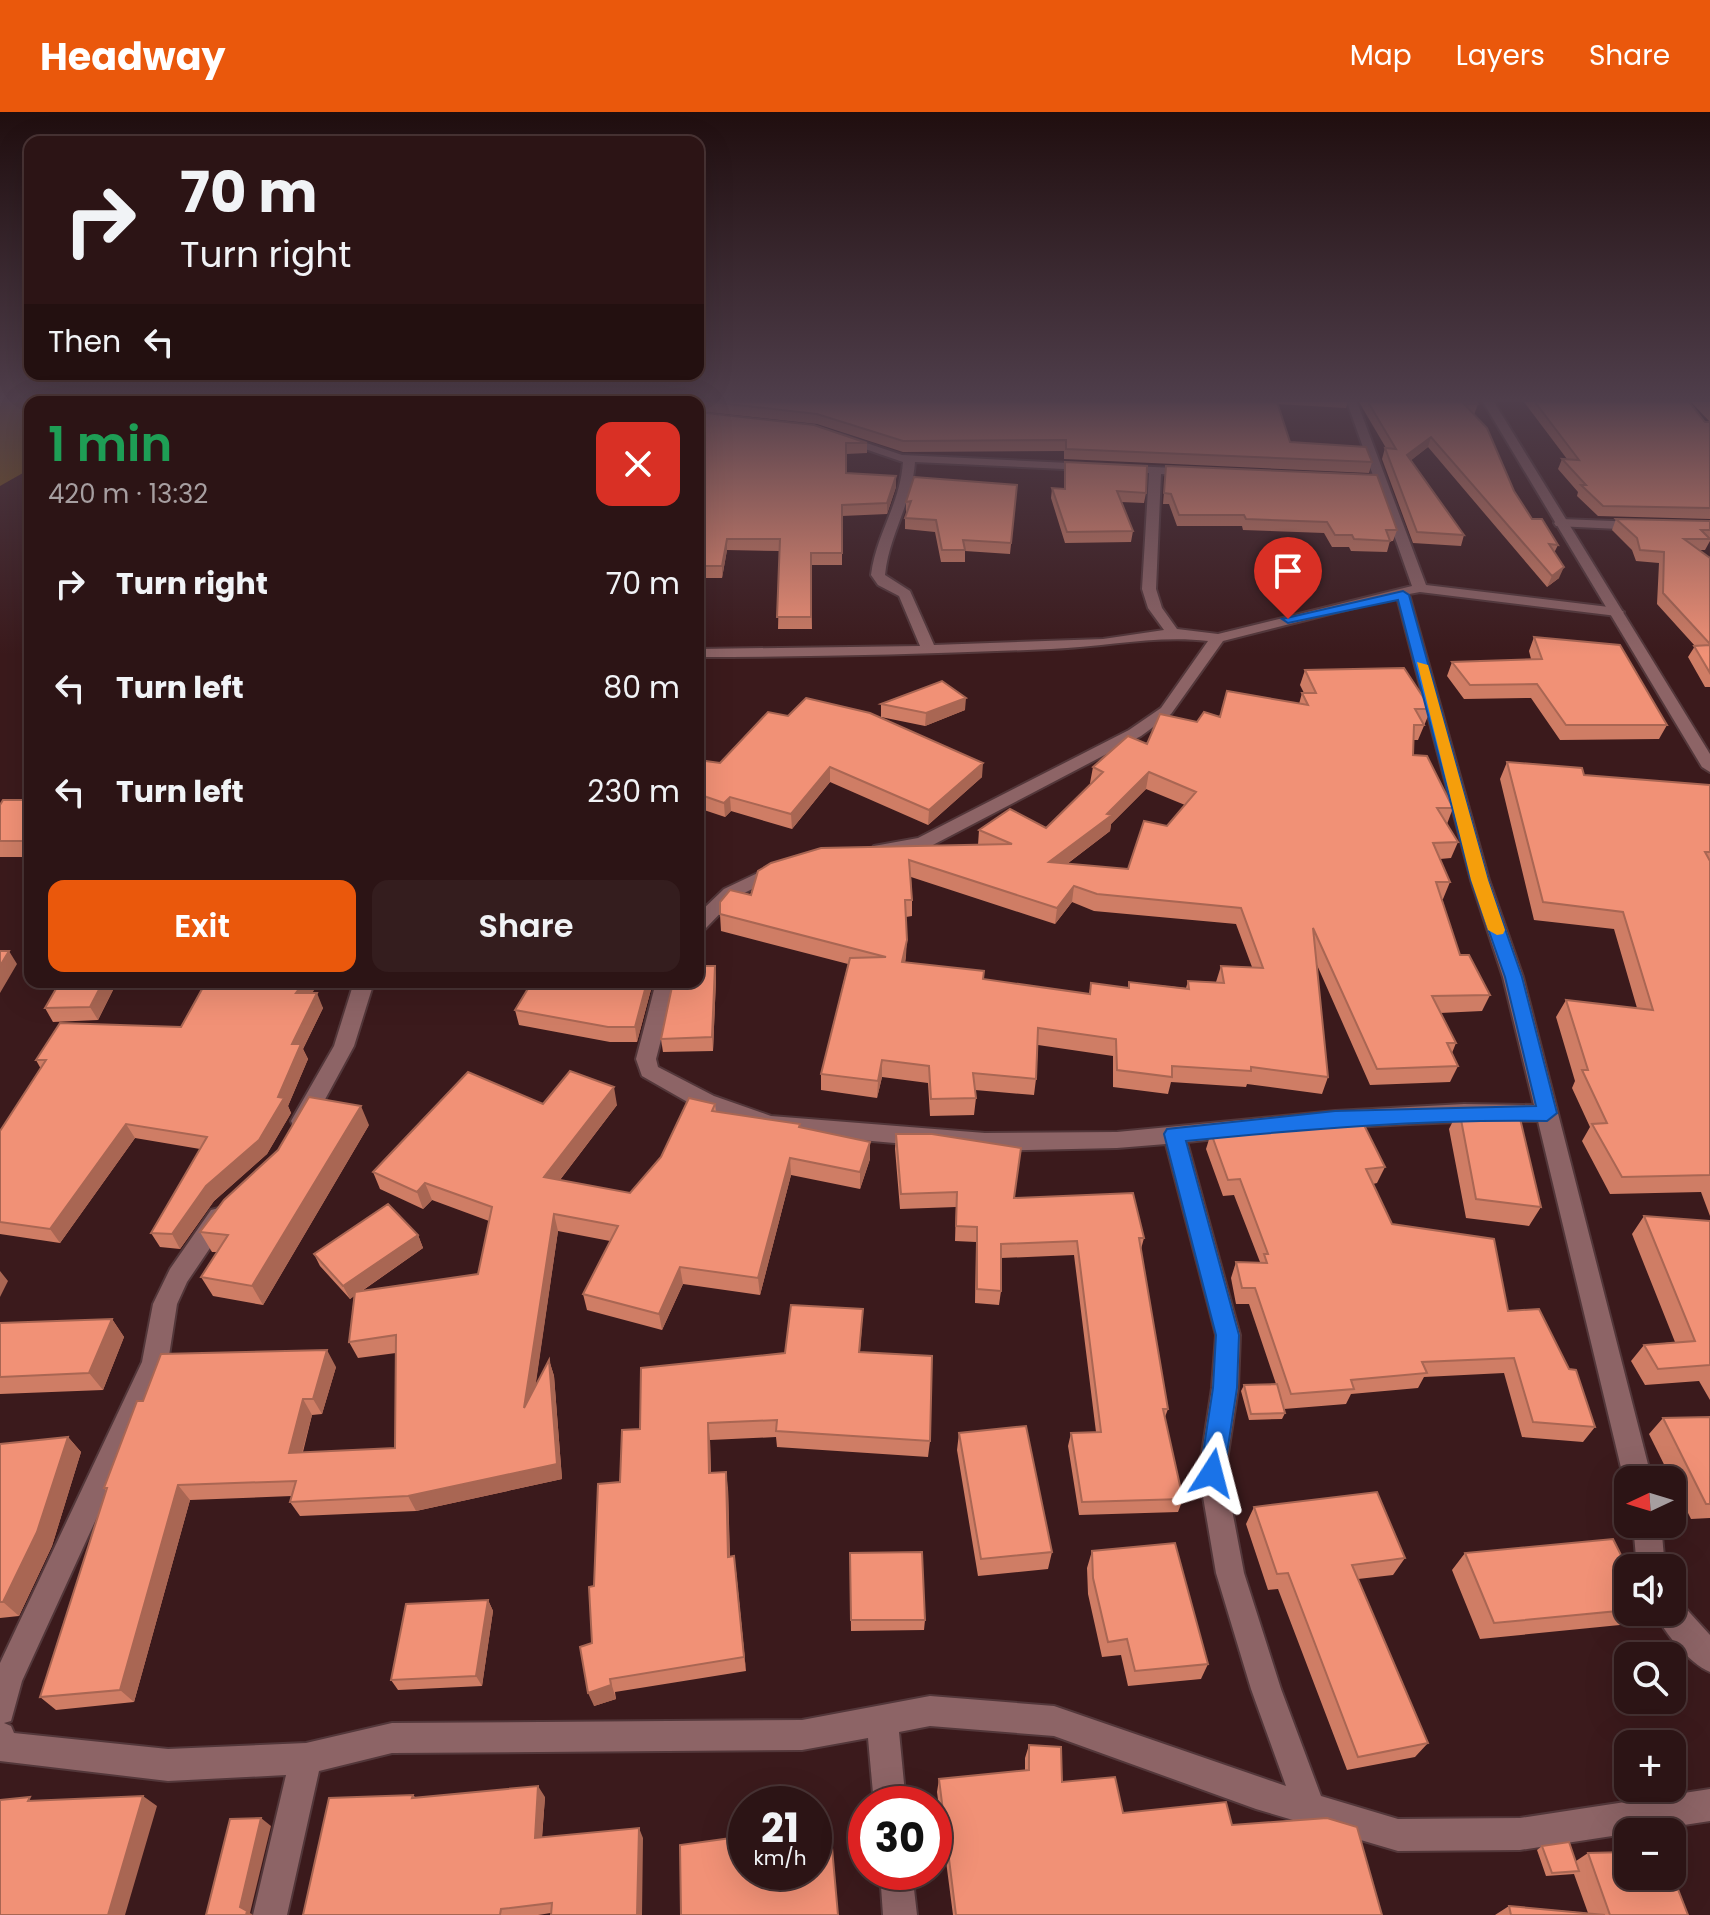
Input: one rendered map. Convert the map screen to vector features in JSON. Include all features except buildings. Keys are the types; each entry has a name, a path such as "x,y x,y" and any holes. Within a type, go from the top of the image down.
{"street":[{"path":"907,486 880,557 878,575 883,582 905,594 914,606 929,649"},
{"path":"1155,486 1148,582 1154,609 1173,633"},
{"path":"1375,486 1411,592 1480,880 1513,977 1635,1466"},
{"path":"1538,486 1704,747 1710,767"},
{"path":"1560,523 1654,526"},
{"path":"704,653 1103,643 1173,633 1218,638 1314,612 1411,592 1617,612"},
{"path":"860,852 923,843 1135,733 1166,711 1218,638"},
{"path":"704,919 730,893 765,873 792,865"},
{"path":"292,1137 344,1046 362,988"},
{"path":"664,988 646,1059 649,1071 706,1102 770,1124 985,1142 1117,1140 1335,1119 1464,1112 1547,1113"},
{"path":"1174,1134 1228,1335 1225,1388 1212,1473 1230,1573 1266,1689 1310,1809"},
{"path":"0,1710 8,1679 155,1362 165,1304 197,1245 235,1201"},
{"path":"1682,1626 1710,1657"},
{"path":"0,1737 4,1747 29,1752 168,1765 306,1759 392,1738 802,1735 930,1711 1054,1721 1310,1809 1398,1835 1520,1834 1710,1805"},
{"path":"882,1721 888,1786"},
{"path":"270,1915 306,1759"},
{"path":"898,1890 900,1915"}],"slow traffic":[{"path":"1422,665 1454,774 1480,880 1497,930"}],"route":[{"path":"1212,1473 1225,1388 1228,1335 1174,1134 1335,1119 1464,1112 1547,1113 1513,977 1480,880 1454,774 1403,595 1288,619"}]}
